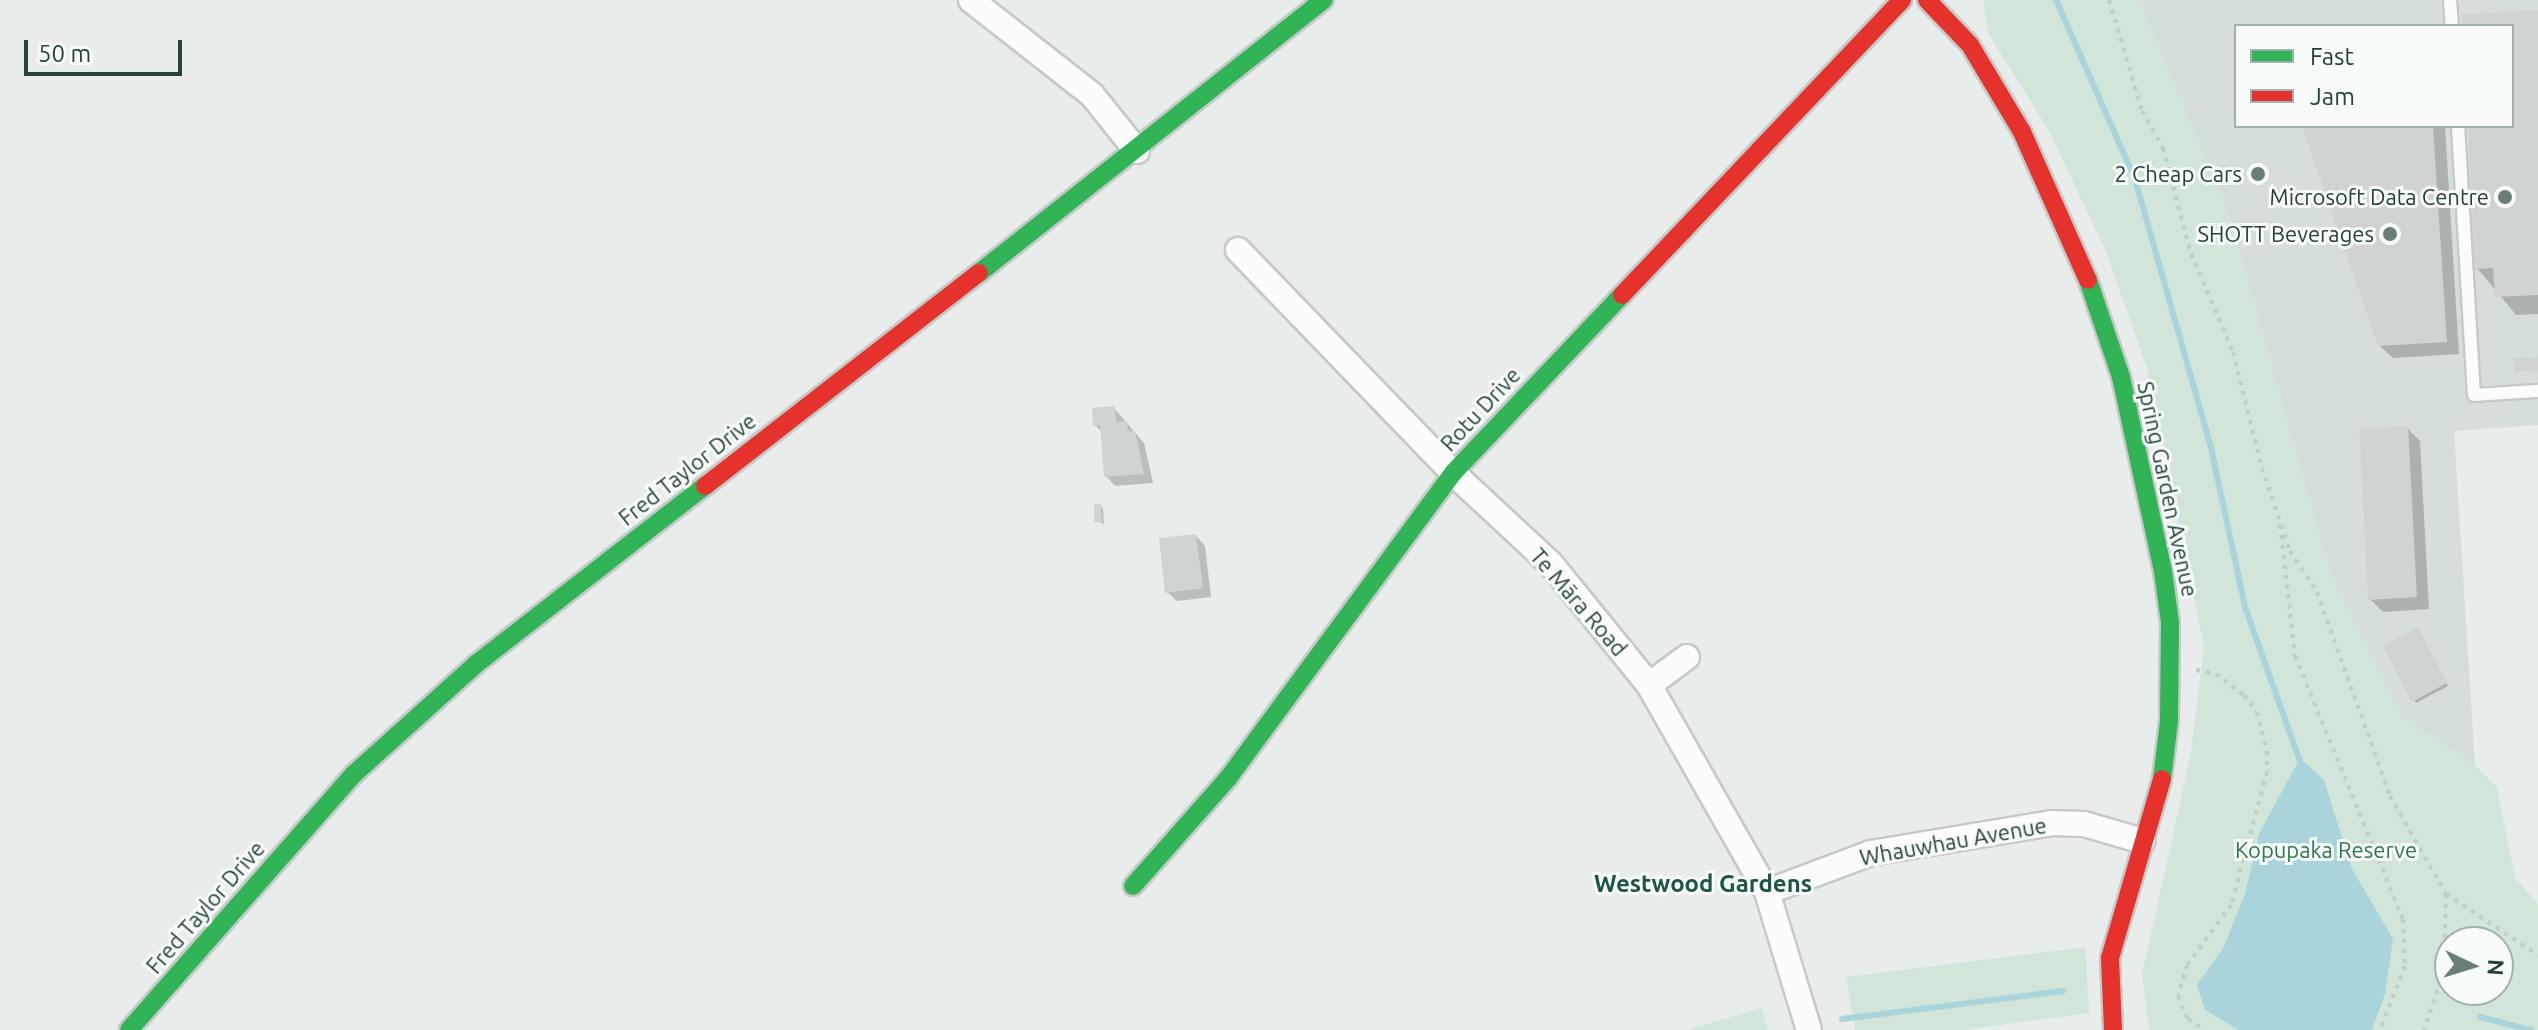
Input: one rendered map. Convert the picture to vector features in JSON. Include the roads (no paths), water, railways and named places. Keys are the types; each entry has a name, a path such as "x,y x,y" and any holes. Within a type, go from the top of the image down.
{"street":[{"path":"971,0 1092,95 1137,151"},
{"name":"Fred Taylor Drive","path":"129,1030 354,774 476,664 1137,151 1324,0"},
{"name":"Rotu Drive","path":"1133,886 1229,777 1304,669 1453,473 1902,0"},
{"name":"Spring Garden Avenue","path":"1927,0 1970,45 2022,132 2078,252 2121,377 2170,623 2169,721 2161,783 2110,958 2113,1030"},
{"name":"Te Māra Road","path":"1238,250 1453,473 1550,563 1649,685 1767,892 1809,1030"},
{"path":"1649,685 1687,657"},
{"name":"Whauwhau Avenue","path":"1767,892 1871,853 2052,823 2084,824 2143,841"}],"lane":[{"path":"2450,0 2452,24"},
{"path":"2458,128 2474,395 2538,391"}],"water":[{"path":"2300,758 2324,780 2352,869 2393,939 2385,994 2372,1030 2239,1030 2205,1010 2197,985 2224,947 2245,894 2259,834"}],"waterway":[{"path":"2056,0 2135,179 2211,448 2245,607 2301,764"},
{"path":"1842,1019 2063,991"},
{"path":"2480,1017 2531,1030"}],"place":[{"name":"2 Cheap Cars","path":"2258,174"},
{"name":"Microsoft Data Centre","path":"2505,197"},
{"name":"SHOTT Beverages","path":"2390,234"}],"district":[{"name":"Westwood Gardens","path":"1703,884"}],"park label":[{"name":"Kopupaka Reserve","path":"2326,850"}]}
